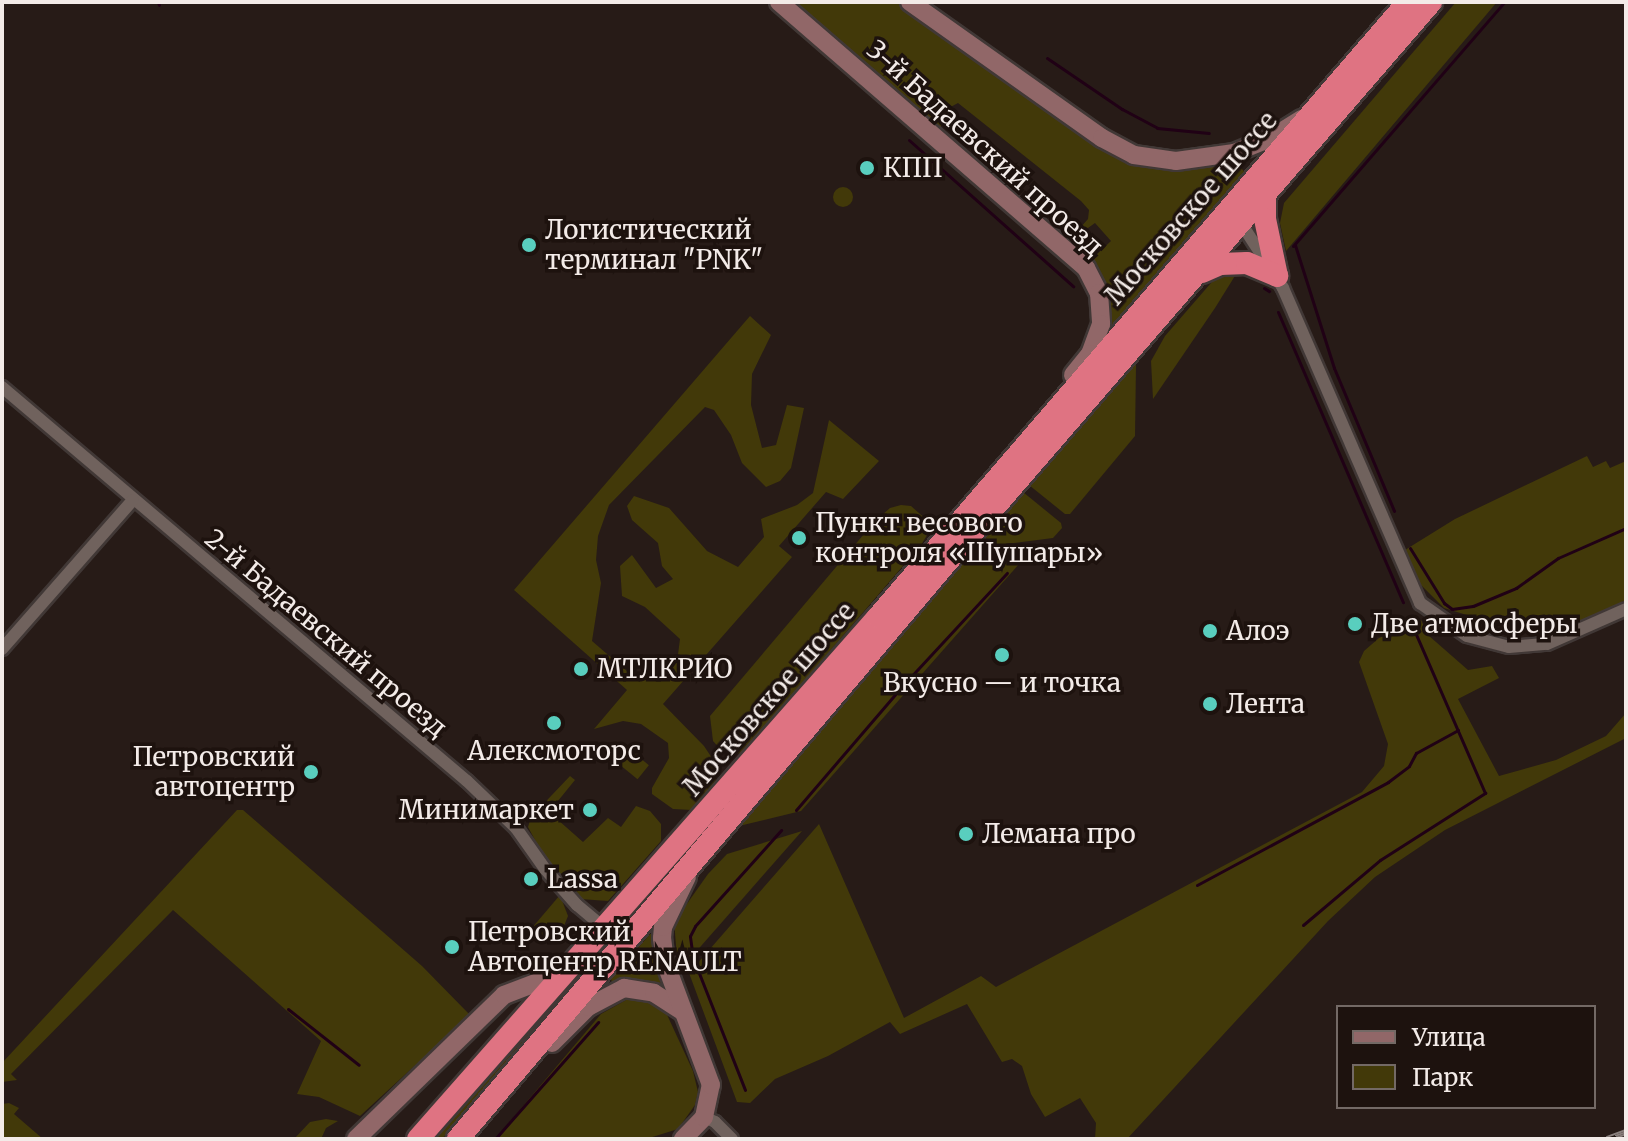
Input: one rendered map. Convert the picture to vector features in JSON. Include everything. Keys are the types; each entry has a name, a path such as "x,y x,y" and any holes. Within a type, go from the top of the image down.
{"highway":[{"name":"Московское шоссе","path":"458,1139 947,562 1200,272 1234,216 1311,113 1408,2"},
{"name":"Московское шоссе","path":"418,1139 606,929 1031,436 1234,216 1265,195 1431,2"},
{"path":"1265,195 1265,219 1277,276"},
{"path":"1200,272 1220,264 1247,263 1277,276"}],"street":[{"name":"3-й Бадаевский проезд","path":"779,2 1073,255 1093,279 1101,308 1097,340 1031,436"},
{"path":"910,2 1117,148 1155,160 1196,160 1248,149 1311,113"},
{"path":"1234,216 1277,276 1420,603 1437,617 1477,640 1530,646 1567,637 1626,609"},
{"name":"2-й Бадаевский проезд","path":"2,387 133,500 328,660 467,781 516,828 545,869 577,905 606,929"},
{"path":"2,649 133,500"},
{"path":"683,1139 704,1117 710,1104 711,1085 665,962 662,938 663,927 686,882 688,870"},
{"path":"356,1139 504,995 567,971"},
{"path":"523,1066 547,1048 588,1007 624,988 654,993 683,1012"},
{"path":"704,1117 715,1122 732,1139"}],"green space":[{"path":"793,2 898,2 1135,164 1181,170 1236,162 1247,175 1106,337 1105,288 1100,273 1077,248 1080,244 1095,256 1111,241 1095,223 1071,240 1065,235 1079,229 1088,219 1089,210 1081,201 958,103 945,110 940,129"},
{"path":"1456,2 1497,2 1286,251 1280,223 1284,203"},
{"path":"839,187 847,187 853,197 847,207 839,207 833,201 833,193"},
{"path":"1238,271 1153,399 1151,361 1165,336 1217,276"},
{"path":"750,316 771,335 752,374 751,405 762,448 776,445 787,405 804,408 791,468 780,481 766,487 742,463 731,435 714,410 705,407 609,505 598,536 596,560 601,583 592,641 628,672 652,680 666,677 677,662 680,639 645,607 622,596 620,566 632,555 656,588 673,579 662,566 658,543 632,520 627,506 634,496 669,508 707,551 738,567 764,537 761,519 797,505 813,493 829,420 879,461 843,499 826,492 779,546 792,557 663,704 704,746 712,758 716,778 714,788 692,810 673,809 652,794 652,788 669,758 668,743 641,724 623,721 594,729 627,690 514,590"},
{"path":"1131,362 1136,365 1135,436 1070,514 1065,514 1029,485 1027,476"},
{"path":"1587,456 1593,467 1606,461 1610,468 1626,461 1626,600 1565,630 1544,631 1486,621 1444,608 1420,584 1405,550 1455,519"},
{"path":"1023,492 1061,523 1062,528 1053,538 981,547 976,543 1014,496"},
{"path":"911,506 929,522 929,532 921,545 743,752 730,756 722,751 713,741 710,716 875,521 890,508"},
{"path":"1009,557 1019,564 801,811 739,826 737,823 954,565"},
{"path":"1421,620 1428,635 1468,670 1492,666 1499,678 1458,699 1499,776 1556,760 1606,736 1626,713 1626,738 1445,830 1375,877 1328,921 1127,1139 1095,1139 1096,1123 1080,1098 1045,1117 1031,1094 1022,1066 1012,1059 1002,1062 967,1004 900,1034 890,1022 828,1056 775,1079 750,1103 737,1102 689,973 819,824 904,1018 981,976 996,987 1362,792 1384,766 1388,744 1359,662 1364,651 1379,638"},
{"path":"624,745 649,765 638,779 613,759"},
{"path":"570,776 575,780 549,812 583,842 608,818 621,827 636,806 650,811 661,824 661,841 608,901 580,899 549,866 528,827 531,817"},
{"path":"237,810 243,810 422,966 470,1015 360,1116 319,1097 297,1094 321,1041 173,910 11,1074 17,1080 2,1082 2,1063"},
{"path":"802,831 680,970 674,922 708,874 727,854"},
{"path":"673,862 678,867 609,950 442,1139 433,1139"},
{"path":"560,895 568,916 562,931 545,936 531,929"},
{"path":"650,934 654,934 663,984 660,989 613,985 611,979"},
{"path":"644,998 663,1006 693,1071 698,1092 695,1105 678,1129 646,1139 495,1139 601,1014 626,1000"},
{"path":"9,1103 19,1108 14,1114 43,1139 2,1139 2,1104"},
{"path":"326,1119 338,1121 326,1128 321,1139 294,1139 310,1122"}],"waterway":[{"path":"1293,246 1504,2"},
{"path":"1047,58 1122,109 1157,128 1209,133"},
{"path":"909,140 1073,286"},
{"path":"1295,245 1334,368 1394,511"},
{"path":"1264,288 1269,291"},
{"path":"1278,312 1403,602"},
{"path":"1410,548 1444,603 1452,609 1473,606 1516,588 1558,558 1626,528"},
{"path":"796,810 905,683 1007,573"},
{"path":"1303,925 1380,860 1485,793 1411,623"},
{"path":"1197,885 1388,782 1409,766 1416,753 1458,730"},
{"path":"692,951 690,936 695,926 781,830"},
{"path":"697,968 745,1090"},
{"path":"288,1009 359,1065"},
{"path":"495,1139 598,1022"}],"railway":[{"path":"1607,1139 1626,1132"}],"place":[{"name":"КПП","path":"867,168"},
{"name":"Логистический терминал \"PNK\"","path":"529,245"},
{"name":"Пункт весового контроля «Шушары»","path":"799,538"},
{"name":"Две атмосферы","path":"1355,624"},
{"name":"Алоэ","path":"1210,631"},
{"name":"Вкусно — и точка","path":"1002,655"},
{"name":"МТЛКРИО","path":"581,669"},
{"name":"Лента","path":"1210,704"},
{"name":"Алексмоторс","path":"554,723"},
{"name":"Петровский автоцентр","path":"311,772"},
{"name":"Минимаркет","path":"590,810"},
{"name":"Лемана про","path":"966,834"},
{"name":"Lassa","path":"531,879"},
{"name":"Петровский Автоцентр RENAULT","path":"452,947"}]}
